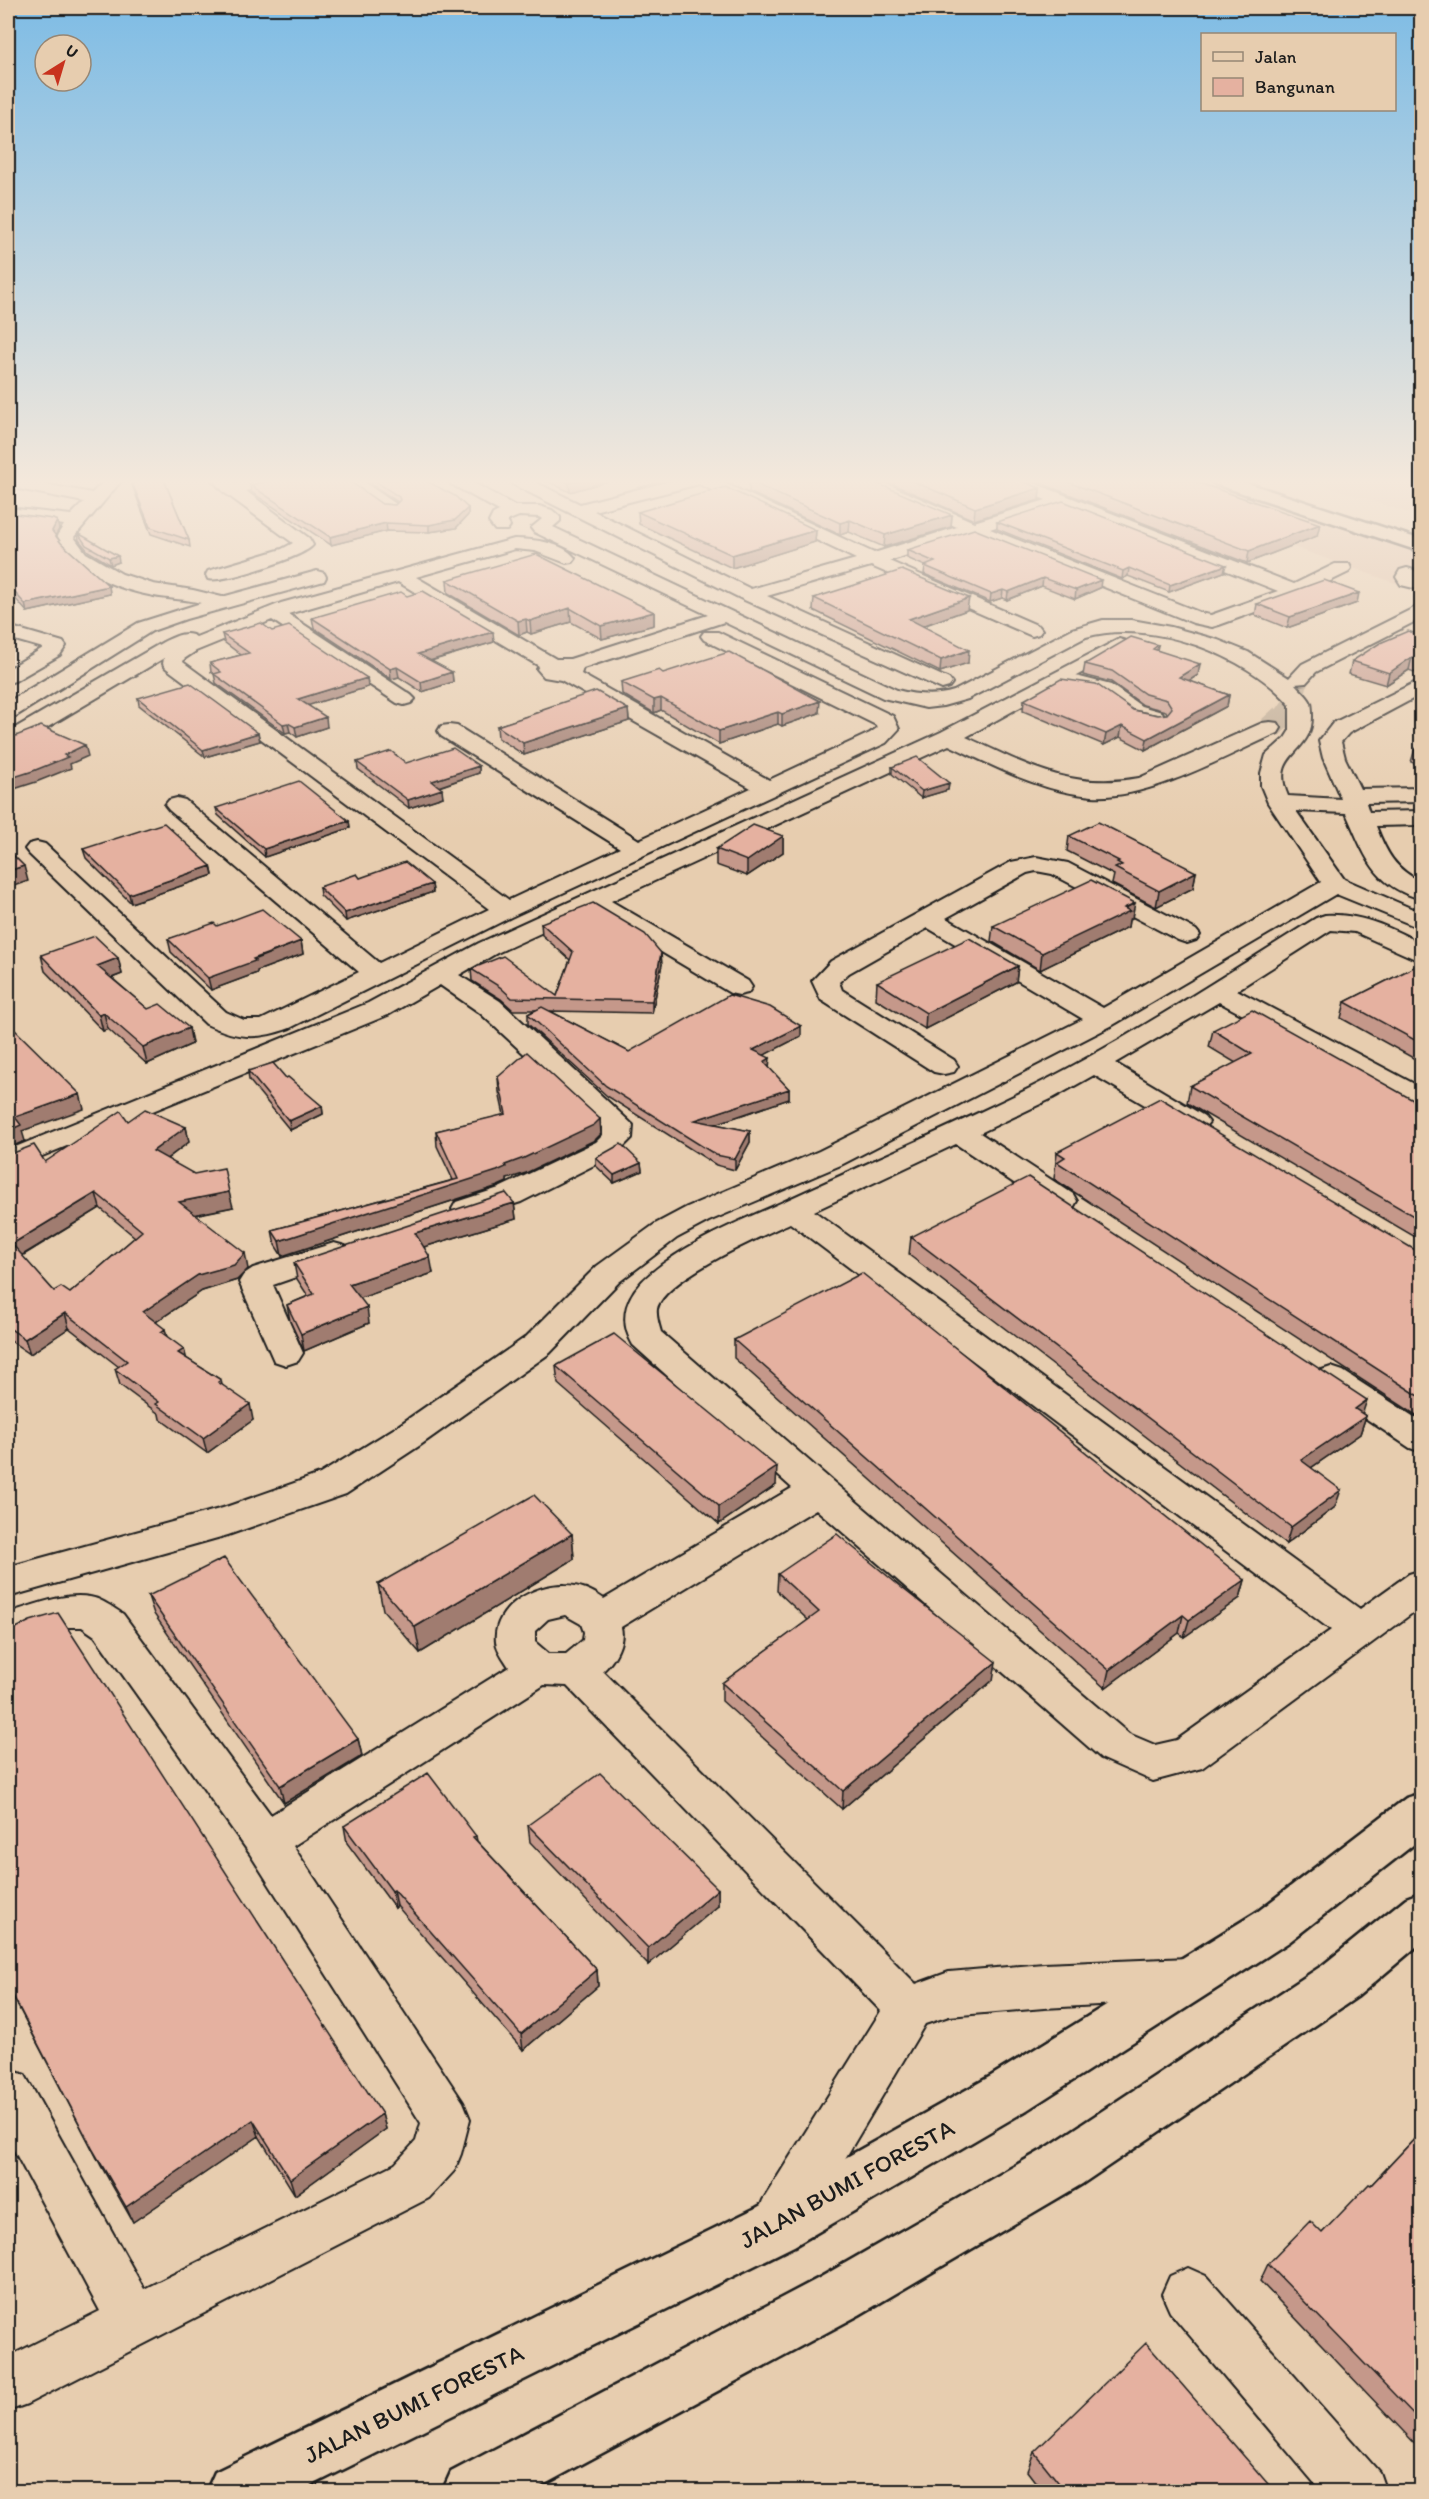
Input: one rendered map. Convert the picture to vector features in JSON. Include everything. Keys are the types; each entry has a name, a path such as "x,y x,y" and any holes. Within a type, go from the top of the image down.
{"main road":[{"name":"JALAN BUMI FORESTA","path":"236,2492 776,2227 1009,2092 1274,1927 1422,1812"},
{"path":"471,2492 840,2296 1064,2166 1340,1981 1422,1913"}],"street":[{"path":"8,741 170,646 224,624 232,618 233,614 221,604 203,597"},
{"path":"8,711 145,627 246,597"},
{"path":"330,597 274,613 189,647 174,656 173,664 507,909"},
{"path":"437,597 768,789"},
{"path":"37,849 216,1018 238,1029 258,1030 280,1022 507,909 878,738 888,729 885,722 668,597"},
{"path":"755,597 942,683"},
{"path":"954,597 1032,630"},
{"path":"1144,597 1200,619 1212,621 1279,597"},
{"path":"1299,679 1309,668 1422,610"},
{"path":"274,613 404,699"},
{"path":"563,668 717,626 890,694 915,702 942,702 1090,628 1132,626 1171,633 1211,644 1263,669 1284,684 1301,704 1301,730 1294,742 1277,755 1272,773 1272,786 1279,803 1335,884 1422,922"},
{"path":"8,632 56,646 54,651 8,677"},
{"path":"8,1161 378,1009 488,948 949,737 1119,645"},
{"path":"1054,680 1088,684 1108,692 1137,716 1157,718"},
{"path":"1422,685 1341,728 1330,741 1331,754 1356,807 1376,858 1389,874 1422,892"},
{"path":"949,737 1042,780 1070,788 1099,791 1125,789 1145,783 1270,728"},
{"path":"449,731 637,849"},
{"path":"1356,807 1422,795"},
{"path":"1279,803 1356,807 1422,818"},
{"path":"177,805 377,974"},
{"path":"944,1066 830,994 825,981 840,967 928,918 1020,867 1036,864 1059,868 1187,935"},
{"path":"8,1582 228,1521 333,1484 417,1431 538,1345 609,1274 666,1231 698,1214 830,1158 1103,1019 1335,884"},
{"path":"592,900 739,987"},
{"path":"928,918 1103,1019"},
{"path":"1422,954 1360,923 1341,920 1325,922 1178,1016 1043,1092 711,1248 678,1268 653,1289 641,1309 645,1337 818,1490 1115,1746 1154,1763 1187,1756 1422,1585"},
{"path":"441,974 489,1007 618,1125 617,1138 606,1148 510,1195 443,1217"},
{"path":"1218,991 1422,1100"},
{"path":"1095,1063 1217,1136"},
{"path":"958,1132 1086,1217"},
{"path":"792,1210 1360,1630"},
{"path":"286,1353 255,1282 264,1276 364,1243"},
{"path":"1303,1361 1422,1439"},
{"path":"602,1620 818,1490"},
{"path":"265,1840 557,1668 589,1661 600,1648 604,1634 602,1620 591,1608 575,1601 556,1600 538,1605 524,1615 516,1630 516,1645 524,1659 557,1668 909,2008"},
{"path":"8,1628 68,1612 89,1612 109,1625 265,1840 446,2119 437,2154 412,2181 8,2385"},
{"path":"776,2227 909,2008 949,1994 1044,1986 1191,1979"},
{"path":"8,2092 134,2321"},
{"path":"1188,2294 1359,2492"}],"building":[{"path":"18,597 59,597 25,604"},
{"path":"385,597 433,597 493,632 418,654 452,672 421,682 397,667 390,669 312,618"},
{"path":"476,597 623,597 654,612 601,626 570,608 530,621 526,619 518,621"},
{"path":"966,597 969,598 909,619 969,650 941,660 814,598"},
{"path":"1278,597 1349,597 1290,617 1257,604"},
{"path":"261,623 272,631 289,626 367,678 298,699 326,717 295,727 288,723 283,724 214,674 221,672 210,663 249,653 222,634"},
{"path":"1408,631 1422,636 1422,661 1412,657 1389,673 1352,661 1380,643"},
{"path":"1131,637 1158,645 1153,649 1200,664 1179,677 1229,695 1147,739 1122,726 1106,734 1024,700 1061,679 1096,684 1133,710 1158,715 1167,714 1172,708 1167,700 1145,694 1112,671 1085,664"},
{"path":"729,652 820,701 719,731 661,698 654,700 621,682 659,670 663,673"},
{"path":"190,683 258,733 203,750 138,698"},
{"path":"596,691 628,709 523,743 497,726 542,711 540,710"},
{"path":"41,726 85,745 64,755 68,757 8,779 8,739"},
{"path":"1422,745 1422,752 1415,749"},
{"path":"453,748 479,766 432,781 442,789 408,800 357,762 391,751 406,763"},
{"path":"917,757 949,783 922,791 892,767"},
{"path":"299,781 349,821 264,849 216,808"},
{"path":"1098,822 1196,872 1159,891 1115,868 1122,865 1117,862 1119,861 1069,836"},
{"path":"164,823 211,866 129,894 83,849"},
{"path":"753,825 783,836 747,861 716,849"},
{"path":"8,850 24,866 8,871"},
{"path":"405,862 432,884 345,913 319,887 357,874 360,878"},
{"path":"1091,880 1135,903 1124,908 1130,911 1042,953 993,926"},
{"path":"593,903 645,934 661,953 652,1001 512,998 500,987 471,969 503,956 557,996 573,952 541,923"},
{"path":"262,909 301,941 208,978 168,939 214,923 217,926"},
{"path":"95,936 118,958 97,966 148,1009 160,1004 189,1028 143,1047 104,1013 99,1015 41,955"},
{"path":"969,938 1018,966 926,1013 877,982"},
{"path":"1422,963 1422,1044 1345,1002"},
{"path":"729,995 770,1007 801,1026 753,1050 770,1058 764,1062 789,1089 695,1120 750,1131 735,1159 716,1155 606,1086 528,1014 542,1007 629,1052"},
{"path":"1252,1010 1422,1105 1422,1221 1190,1086 1252,1054 1213,1030"},
{"path":"12,1027 80,1094 15,1117 21,1125 8,1131 8,1029"},
{"path":"527,1052 600,1119 594,1125 505,1165 506,1167 497,1171 279,1241 272,1230 458,1179 436,1131 506,1114 498,1077"},
{"path":"273,1063 286,1078 288,1077 322,1106 289,1121 248,1071"},
{"path":"1160,1098 1415,1250 1422,1251 1422,1398 1057,1162 1065,1157 1057,1152"},
{"path":"145,1109 186,1127 153,1151 194,1174 224,1168 229,1192 179,1202 245,1253 234,1265 198,1275 143,1312 165,1329 161,1332 184,1349 178,1353 221,1380 218,1382 250,1404 203,1438 156,1404 159,1402 115,1369 127,1361 65,1313 25,1339 8,1327 8,1155 34,1145 45,1162 121,1111 128,1121","holes":["96,1193 142,1231 70,1293 61,1287 54,1291 12,1244"]},
{"path":"621,1144 641,1163 614,1175 596,1158"},
{"path":"1028,1177 1367,1400 1355,1409 1366,1416 1301,1460 1341,1490 1291,1527 911,1237"},
{"path":"506,1193 514,1203 415,1233 430,1257 349,1284 367,1307 301,1334 287,1305 314,1294 294,1263"},
{"path":"862,1273 1245,1580 1189,1620 1183,1615 1109,1670 734,1340"},
{"path":"614,1334 777,1467 719,1506 556,1366"},
{"path":"534,1495 572,1534 415,1627 378,1584"},
{"path":"837,1534 996,1662 843,1791 722,1683 819,1612 778,1574"},
{"path":"224,1558 358,1739 280,1786 148,1596"},
{"path":"58,1613 382,2114 290,2179 253,2120 126,2207 93,2150 8,1986 8,1632 30,1621"},
{"path":"428,1773 476,1836 473,1837 597,1970 521,2034 394,1890 392,1891 344,1826"},
{"path":"600,1773 718,1889 648,1948 528,1825"},
{"path":"1422,2131 1422,2423 1268,2264 1310,2221 1322,2233"},
{"path":"1146,2343 1275,2492 1066,2492 1034,2452"}],"tunnel":[{"path":"1282,718 1294,701 1299,679"},
{"path":"1270,728 1283,716"}]}
